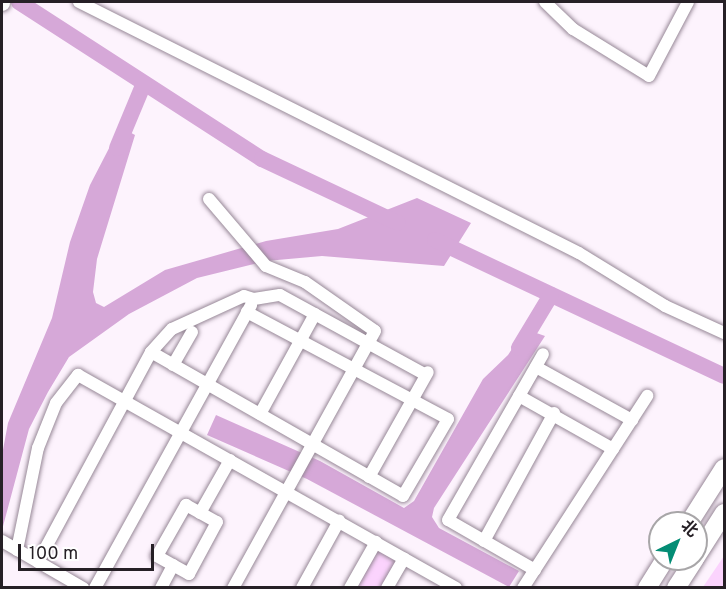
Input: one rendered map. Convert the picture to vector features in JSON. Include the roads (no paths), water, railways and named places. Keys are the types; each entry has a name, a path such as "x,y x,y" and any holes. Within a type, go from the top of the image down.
{"highway":[{"path":"697,511 724,468"},
{"path":"708,538 724,513"},
{"path":"647,588 658,571"},
{"path":"676,588 687,571"}],"street":[{"path":"79,2 579,253 665,306 724,333"},
{"path":"545,2 573,29 649,76 688,2"},
{"path":"209,200 266,266 305,282 375,331 233,588"},
{"path":"38,562 151,352 172,329 244,296 254,299 280,295 427,374 369,477"},
{"path":"95,588 254,299"},
{"path":"151,352 403,496 448,419 247,312"},
{"path":"260,414 315,314"},
{"path":"173,365 192,332"},
{"path":"535,570 448,520 543,354"},
{"path":"536,367 632,420"},
{"path":"83,588 10,546 38,448 56,404 78,375 230,460 288,488 339,521 456,588"},
{"path":"519,396 613,449"},
{"path":"523,588 647,396"},
{"path":"484,541 553,415"},
{"path":"201,513 230,460"},
{"path":"186,505 217,522 189,574 172,565 157,556 186,505"},
{"path":"302,588 339,521"},
{"path":"350,588 376,542"},
{"path":"387,588 404,558"},
{"path":"161,588 172,565"}],"waterway":[{"path":"19,2 262,159 398,223"},
{"path":"117,148 144,83"},
{"path":"435,240 724,376"},
{"path":"519,348 551,295"}]}
